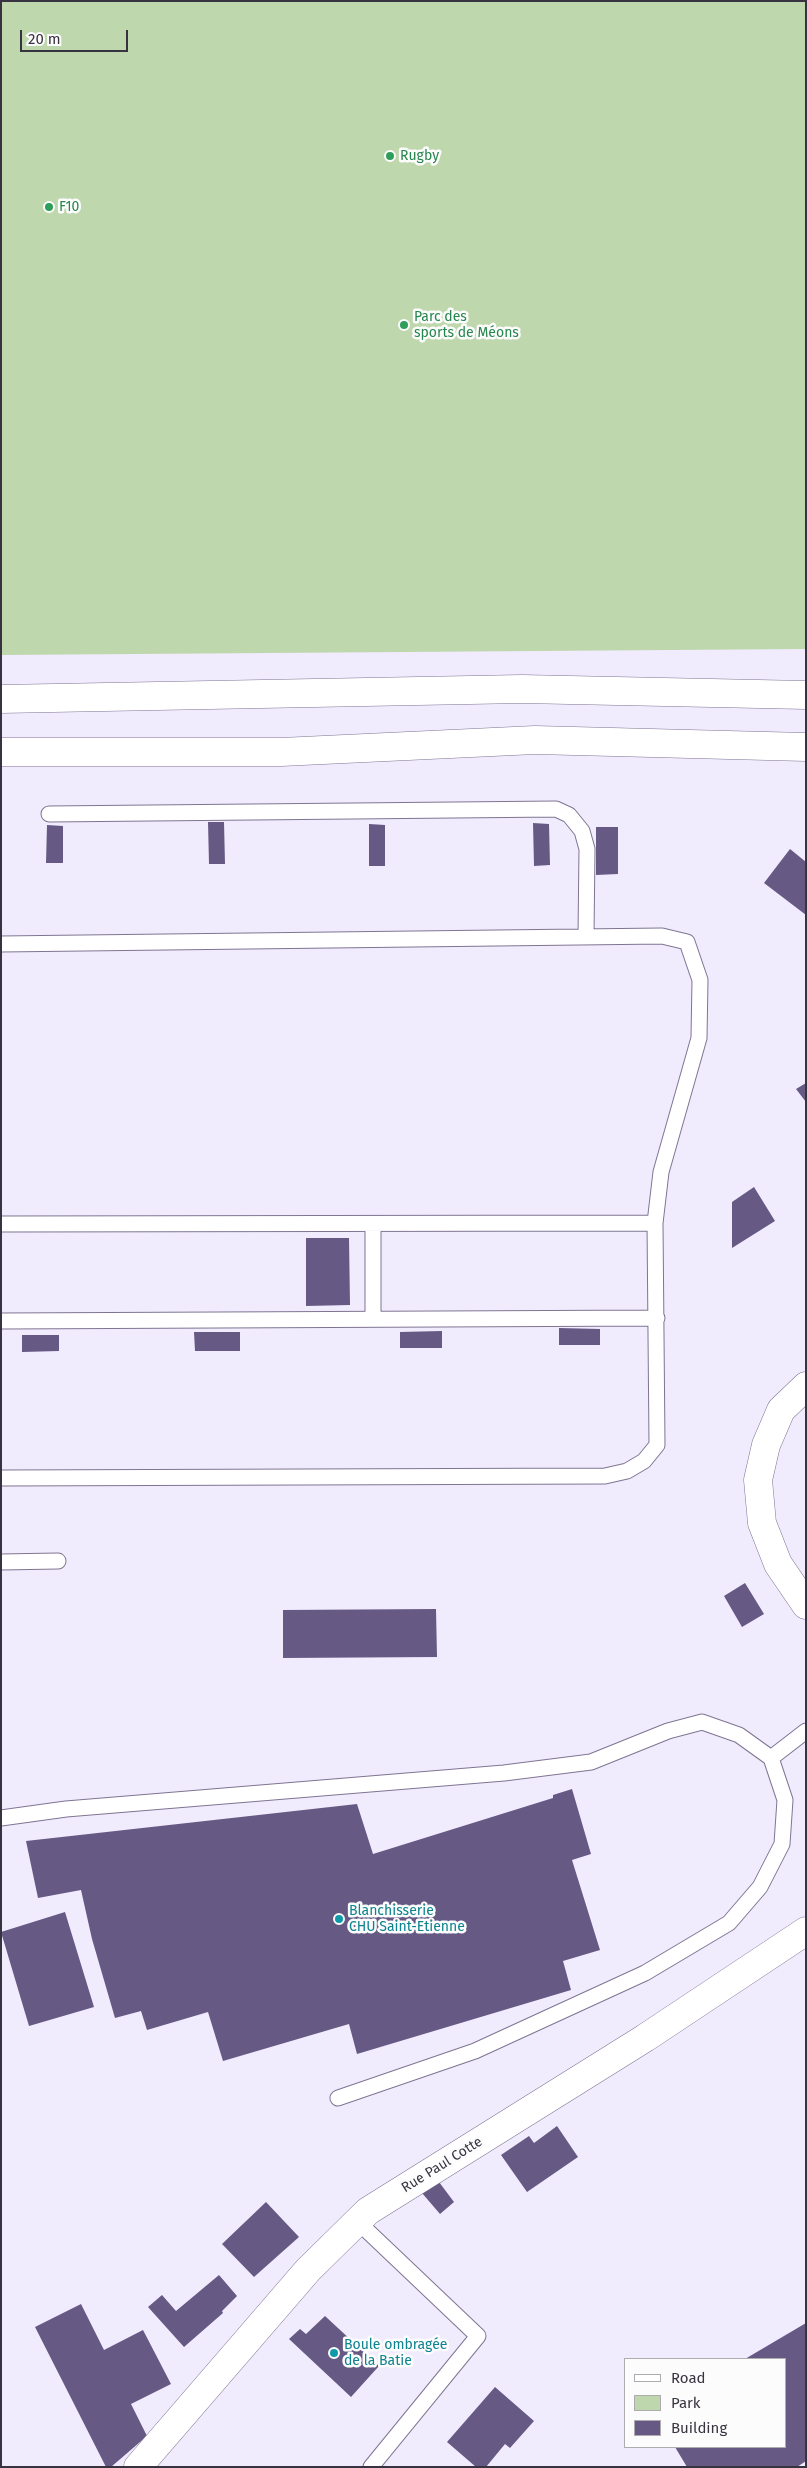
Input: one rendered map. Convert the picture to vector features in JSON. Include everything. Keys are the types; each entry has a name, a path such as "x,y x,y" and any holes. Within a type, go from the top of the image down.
{"main road":[{"path":"1,699 522,689 806,695"},
{"path":"1,752 281,752 535,740 806,747"},
{"path":"806,1386 780,1410 766,1445 758,1480 762,1523 778,1564 806,1605"},
{"name":"Rue Paul Cotte","path":"138,2467 308,2270 368,2211 646,2038 806,1931"}],"lane":[{"path":"49,814 556,809 569,815 582,832 587,849 586,936"},
{"path":"1,944 662,936 687,942 700,980 699,1038 661,1172 655,1223 657,1318 656,1445 644,1461 627,1471 605,1476 1,1478"},
{"path":"1,1224 655,1223"},
{"path":"373,1224 373,1319"},
{"path":"1,1321 657,1318"},
{"path":"1,1562 58,1561"},
{"path":"1,1818 66,1810 504,1773 591,1762 668,1731 702,1722 739,1735 771,1758 784,1800 782,1844 760,1887 729,1923 645,1973 475,2051 338,2098"},
{"path":"771,1758 806,1731"},
{"path":"357,2221 478,2336 371,2467"}],"green space":[{"name":"Parc des sports de Méons","path":"1,1 806,1 806,649 1,655"}],"building":[{"path":"208,822 224,822 225,864 209,864"},
{"path":"533,823 549,824 550,865 534,866"},
{"path":"369,824 385,825 385,866 369,866"},
{"path":"47,825 63,826 63,863 46,863"},
{"path":"596,827 618,827 618,874 596,875"},
{"path":"790,849 806,862 806,915 764,883"},
{"path":"806,1083 806,1102 796,1089"},
{"path":"754,1187 775,1221 732,1248 732,1202"},
{"path":"306,1238 349,1238 350,1305 306,1306"},
{"path":"559,1328 600,1329 600,1345 559,1345"},
{"path":"442,1331 442,1348 400,1348 400,1332"},
{"path":"194,1332 240,1332 240,1351 195,1351"},
{"path":"22,1335 59,1335 59,1351 22,1352"},
{"path":"745,1583 764,1614 742,1627 724,1596"},
{"path":"436,1609 437,1657 283,1658 283,1610"},
{"name":"Blanchisserie CHU Saint-Etienne","path":"572,1789 591,1854 572,1860 600,1950 563,1961 571,1990 357,2054 349,2024 223,2061 208,2012 147,2030 141,2011 115,2018 92,1939 81,1890 38,1898 26,1841 357,1804 373,1854 553,1798 553,1795"},
{"path":"65,1912 94,2007 29,2026 1,1932"},
{"path":"557,2126 578,2157 527,2192 501,2155 529,2136 534,2143"},
{"path":"433,2174 454,2202 440,2214 416,2186"},
{"path":"266,2202 299,2237 254,2277 222,2244"},
{"path":"219,2275 237,2296 222,2311 223,2313 184,2347 148,2307 162,2295 176,2311"},
{"path":"81,2304 104,2350 143,2330 171,2384 131,2404 147,2436 111,2467 106,2467 35,2327"},
{"name":"Boule ombragée de la Batie","path":"325,2316 379,2366 351,2397 289,2339 300,2329 306,2334"},
{"path":"806,2323 806,2461 797,2467 687,2467 676,2448 787,2448 787,2358 747,2358"},
{"path":"495,2387 534,2421 510,2448 505,2444 486,2467 476,2467 447,2442"}],"place":[{"name":"Rugby","path":"390,156"},
{"name":"F10","path":"49,207"},
{"name":"Parc des sports de Méons","path":"404,325"},
{"name":"Blanchisserie CHU Saint-Etienne","path":"339,1919"},
{"name":"Boule ombragée de la Batie","path":"334,2353"}]}
